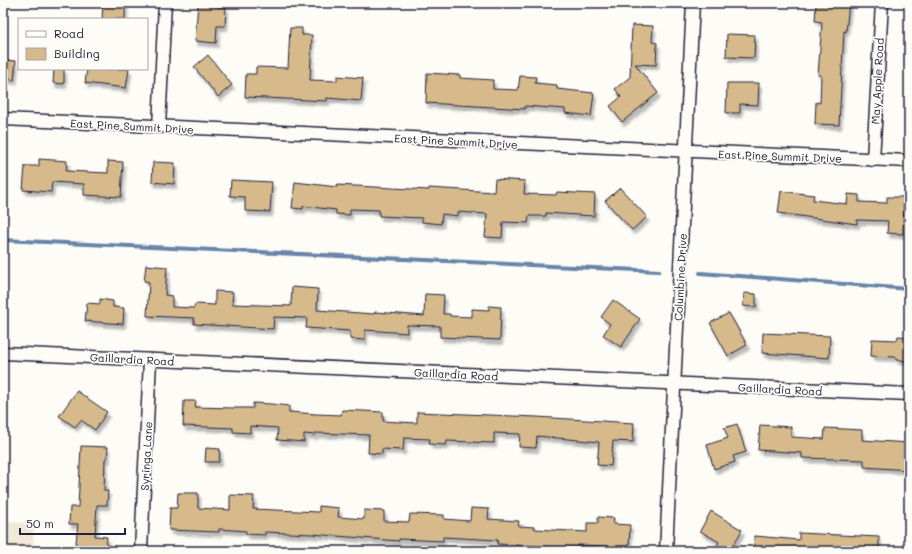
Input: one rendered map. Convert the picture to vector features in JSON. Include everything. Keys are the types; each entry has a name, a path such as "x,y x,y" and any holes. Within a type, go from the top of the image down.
{"street":[{"path":"159,127 165,3"},
{"name":"Columbine Drive","path":"666,551 693,3"},
{"name":"May Apple Road","path":"873,160 882,3"},
{"name":"East Pine Summit Drive","path":"3,119 686,152 909,161"},
{"name":"Gaillardia Road","path":"3,353 909,394"},
{"name":"Syringa Lane","path":"141,551 150,360"}],"shaded area":[{"path":"3,522 34,523 33,551 3,551"}],"building":[{"path":"103,3 125,3 125,18 102,18"},
{"path":"198,3 218,3 218,7 226,7 225,26 217,26 216,43 195,41"},
{"path":"816,3 849,3 846,32 844,31 839,125 815,124 816,102 820,103 821,75 818,75 822,22 815,21"},
{"path":"632,25 653,26 652,42 657,43 656,65 635,64 658,93 622,122 610,106 621,97 615,89 630,77"},
{"path":"290,28 302,28 302,35 312,35 310,80 337,81 337,76 363,78 361,101 327,98 327,101 245,97 246,74 256,74 256,67 288,68"},
{"path":"727,34 755,35 754,58 726,57"},
{"path":"208,55 232,85 218,97 194,67"},
{"path":"3,60 16,61 14,80 3,79"},
{"path":"54,70 64,70 64,84 53,83"},
{"path":"87,70 129,70 126,88 85,83"},
{"path":"427,73 460,75 460,78 493,80 493,89 518,90 520,76 536,77 535,83 557,85 557,89 594,93 591,116 565,113 565,109 525,106 525,109 426,103"},
{"path":"727,83 759,83 758,105 740,104 740,113 726,113"},
{"path":"39,159 67,161 66,171 108,173 108,161 123,162 121,197 84,195 84,184 52,182 51,192 23,190 25,166 39,166"},
{"path":"153,162 175,163 174,184 152,182"},
{"path":"495,179 525,181 524,194 556,195 557,192 595,194 594,216 546,213 546,216 529,216 528,223 503,222 502,238 485,237 487,214 458,212 458,216 442,214 441,224 422,222 422,218 379,216 379,210 350,209 350,215 336,214 336,210 303,206 303,209 292,208 295,182 337,187 337,185 494,192"},
{"path":"231,180 272,182 270,212 245,211 245,197 230,196"},
{"path":"620,188 647,217 632,230 605,201"},
{"path":"781,191 814,195 813,200 847,204 848,194 859,195 859,202 887,203 887,197 904,197 903,234 887,233 888,221 857,220 857,224 778,213"},
{"path":"146,265 167,267 165,295 172,296 172,307 194,308 195,304 215,305 215,291 233,292 232,304 291,306 292,287 318,289 317,310 374,314 375,312 424,316 425,294 444,295 443,314 450,314 450,316 472,317 472,309 489,310 489,306 501,307 500,340 440,337 440,326 407,325 407,333 365,330 365,340 350,339 350,331 306,328 307,318 274,317 273,329 194,324 194,318 147,316 149,282 144,281"},
{"path":"744,293 756,294 756,307 743,306"},
{"path":"100,299 113,301 113,307 124,308 123,324 85,321 87,303 100,304"},
{"path":"613,300 640,319 621,347 603,335 610,324 601,317"},
{"path":"729,313 747,345 728,356 710,323"},
{"path":"763,333 830,336 829,358 762,353"},
{"path":"898,336 909,337 909,361 896,360 896,357 871,356 872,339 897,340"},
{"path":"77,391 107,412 95,430 81,420 75,427 59,416"},
{"path":"184,401 196,401 195,407 253,408 253,403 271,404 289,406 289,412 316,414 341,415 342,410 383,412 383,421 417,423 417,412 634,423 633,442 613,441 611,466 597,465 599,442 537,436 536,448 519,447 520,434 494,433 494,443 447,441 446,445 429,444 430,439 404,438 403,450 382,449 382,454 368,453 369,435 304,434 304,442 277,440 278,428 250,426 250,433 233,432 233,428 183,426"},
{"path":"737,424 746,452 733,456 735,462 714,469 707,445 728,438 724,428"},
{"path":"760,425 791,427 791,437 824,439 825,428 862,430 862,440 909,443 909,470 864,467 864,460 802,458 802,453 758,450"},
{"path":"81,446 108,447 107,459 105,459 104,491 108,491 107,505 97,505 95,536 107,537 106,551 75,551 78,524 69,524 70,507 78,507"},
{"path":"206,448 220,449 219,462 205,462"},
{"path":"178,493 198,493 198,508 230,510 230,495 254,496 253,509 319,512 319,506 339,508 338,517 364,519 364,510 384,511 384,521 409,522 410,514 444,515 444,519 470,521 471,508 489,509 488,519 519,521 518,526 535,527 535,529 587,532 587,523 598,523 598,517 614,518 613,524 630,525 629,547 578,545 578,548 497,544 498,540 443,537 443,541 399,539 399,541 312,534 265,532 265,535 246,534 246,531 219,529 219,532 169,530 170,508 177,508"},
{"path":"711,511 742,530 730,551 714,551 719,542 700,531"},
{"path":"799,533 879,537 879,551 753,551 755,536 799,540"}],"waterway":[{"path":"3,240 659,271"},
{"path":"700,273 909,289"}]}
